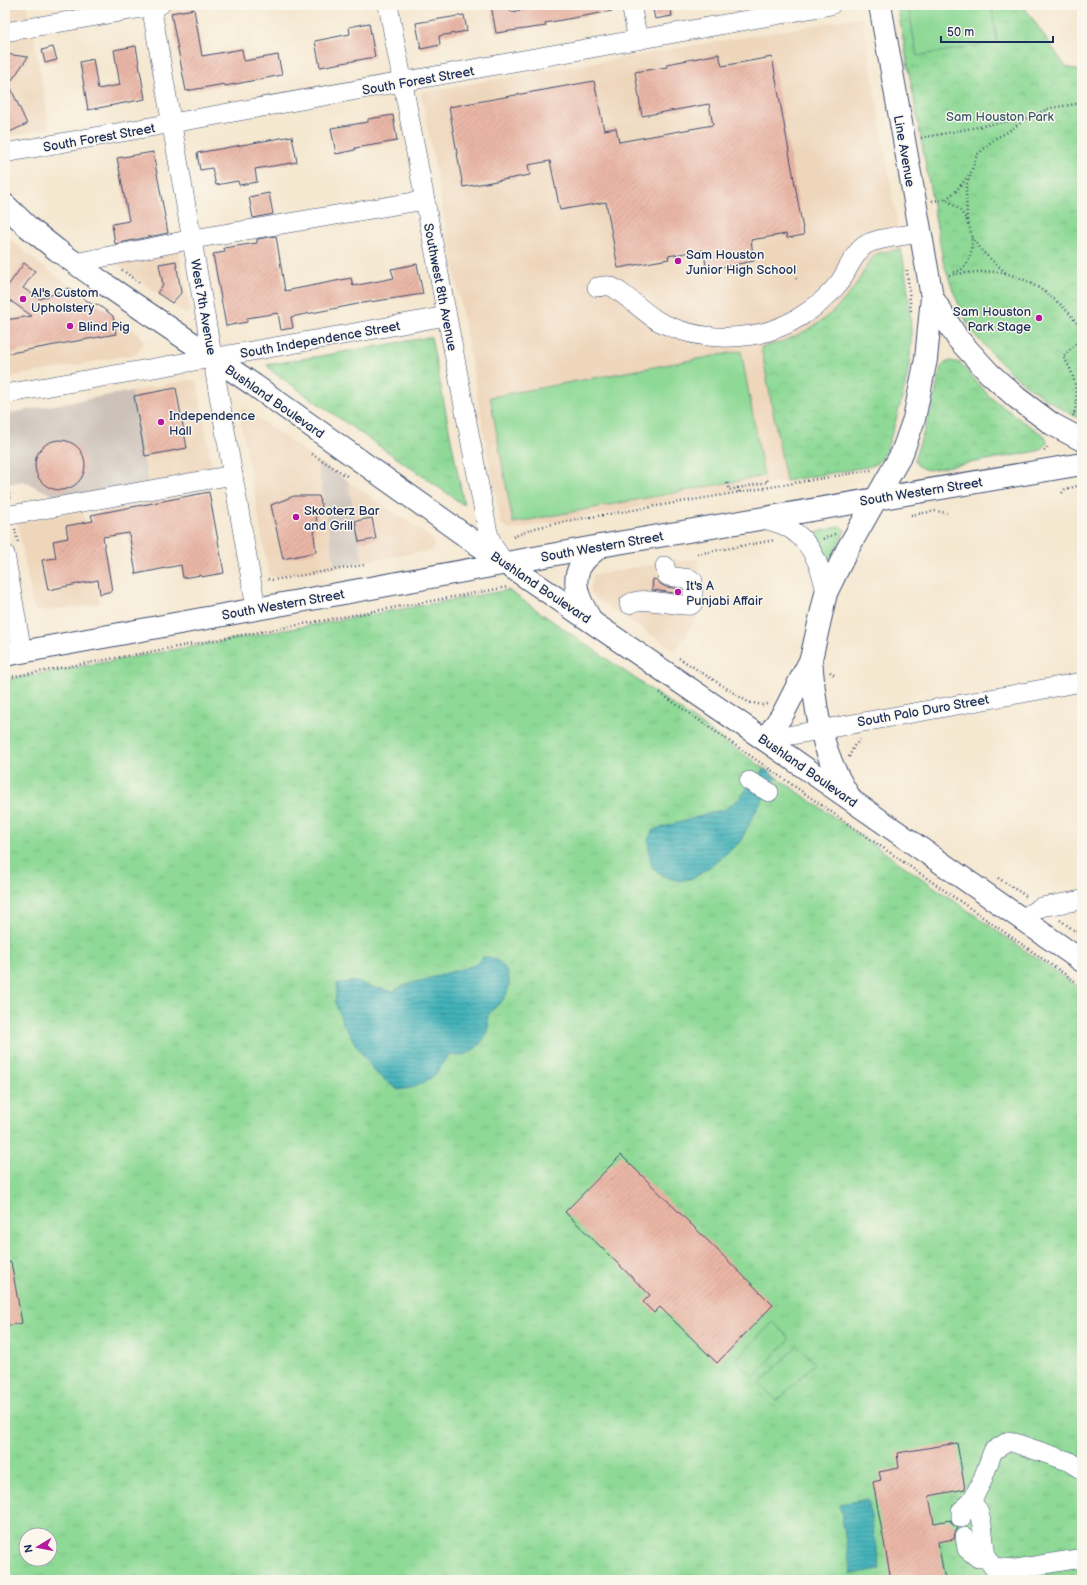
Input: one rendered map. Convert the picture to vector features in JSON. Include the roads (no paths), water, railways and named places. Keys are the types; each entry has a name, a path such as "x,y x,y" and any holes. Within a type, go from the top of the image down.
{"main road":[{"name":"Line Avenue","path":"811,659 826,593 853,539 902,453 914,419 926,359 932,297 880,5"},
{"name":"Bushland Boulevard","path":"5,205 28,227 75,263 1082,961"},
{"name":"Line Avenue","path":"932,297 958,339 989,373 1017,398 1052,424 1082,440"},
{"name":"South Western Street","path":"14,653 600,546 1082,464"},
{"path":"593,622 581,604 575,580 583,562 600,546"},
{"path":"811,659 813,694 820,730 831,764 852,802"},
{"path":"765,740 784,712 811,659"}],"street":[{"name":"Southwest 8th Avenue","path":"388,5 488,533 493,546 506,563"},
{"path":"631,5 638,40"},
{"name":"South Forest Street","path":"5,153 831,5"},
{"path":"5,32 154,6"},
{"name":"West 7th Avenue","path":"154,6 172,124 256,608"},
{"path":"75,263 193,239 425,200"},
{"path":"597,287 614,287 658,321 687,332 719,337 754,334 774,329 793,321 818,304 838,283 859,251 867,244 920,233"},
{"name":"South Independence Street","path":"5,394 446,316"},
{"path":"5,516 233,474"},
{"path":"760,518 784,526 803,539 814,555 822,573 826,593"},
{"path":"5,554 14,653"},
{"path":"629,604 642,601 691,605 693,603 693,581 690,579 668,576 665,566"},
{"name":"South Palo Duro Street","path":"765,740 1082,682"},
{"path":"749,781 769,792"},
{"path":"1022,919 1042,907 1082,900"},
{"path":"961,1518 961,1511 971,1502 982,1482 993,1451 1009,1441 1068,1461 1082,1470"},
{"path":"971,1502 978,1510 982,1525 986,1557 993,1567 1015,1569 1082,1558"},
{"path":"965,1537 967,1550 978,1558 986,1557"}],"water":[{"path":"765,769 776,778 754,814 740,842 694,878 679,881 663,876 653,868 650,858 648,839 653,830 725,809 740,798 756,777"},
{"path":"483,957 495,959 500,963 507,972 509,978 507,994 489,1014 488,1032 485,1037 477,1047 466,1054 455,1056 449,1054 434,1076 415,1087 398,1090 375,1072 356,1045 342,1021 335,1002 337,984 354,981 375,988 393,991 402,986 475,965"},
{"path":"868,1499 880,1569 851,1574 840,1504"}],"place":[{"name":"Sam Houston Junior High School","path":"678,261"},
{"name":"Al's Custom Upholstery","path":"23,299"},
{"name":"Sam Houston Park Stage","path":"1039,318"},
{"name":"Blind Pig","path":"70,326"},
{"name":"Independence Hall","path":"161,422"},
{"name":"Skooterz Bar and Grill","path":"296,517"},
{"name":"It's A Punjabi Affair","path":"678,592"}],"park label":[{"name":"Sam Houston Park","path":"1000,116"}]}
